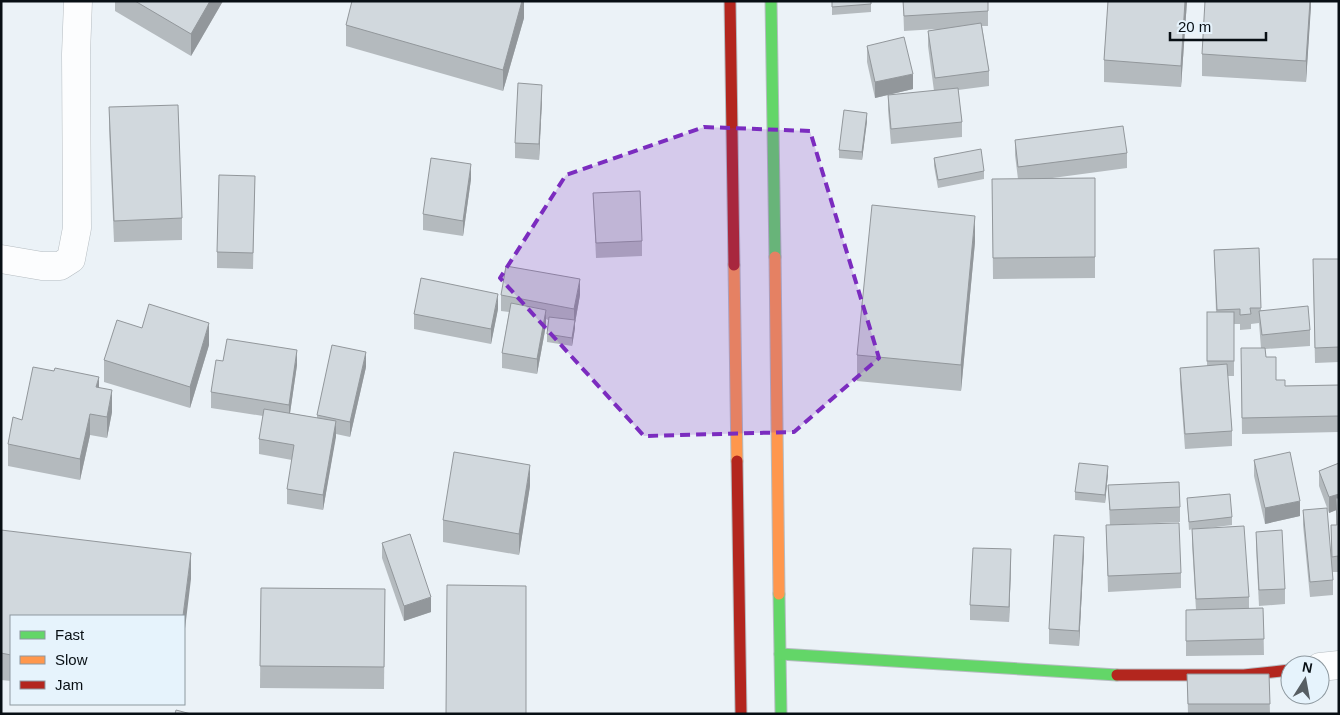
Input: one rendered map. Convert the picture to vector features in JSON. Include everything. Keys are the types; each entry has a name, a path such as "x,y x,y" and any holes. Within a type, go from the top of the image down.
{"main road":[{"path":"730,1 741,714"},
{"path":"771,1 781,714"},
{"path":"780,654 1125,676 1244,675 1280,671"}],"street":[{"path":"1,259 42,266 60,266 71,259 77,228 76,54 78,1"}],"highlighted area":[{"path":"704,127 810,131 879,358 794,432 644,436 500,278 566,175"}],"building":[{"path":"135,1 210,1 191,34"},
{"path":"352,1 522,1 503,70 346,25"},
{"path":"832,1 871,1 871,4 832,7"},
{"path":"903,1 988,1 988,11 904,16"},
{"path":"1108,1 1185,1 1181,66 1104,60"},
{"path":"1205,1 1310,1 1306,61 1202,54"},
{"path":"981,23 989,71 935,78 928,31"},
{"path":"904,37 913,74 875,82 867,46"},
{"path":"518,83 542,85 539,144 515,143"},
{"path":"958,88 962,122 891,129 888,95"},
{"path":"178,105 182,218 114,221 109,107"},
{"path":"844,110 867,113 862,152 839,150"},
{"path":"1123,126 1127,153 1018,167 1015,140"},
{"path":"981,149 984,171 938,180 934,158"},
{"path":"431,158 471,164 463,221 423,214"},
{"path":"219,175 255,176 253,253 217,252"},
{"path":"1095,178 1095,257 993,258 992,179"},
{"path":"640,191 642,241 596,243 593,193"},
{"path":"872,205 975,216 961,365 857,355"},
{"path":"1259,248 1261,308 1250,308 1251,314 1240,315 1240,309 1217,310 1214,250"},
{"path":"1313,259 1339,259 1339,347 1315,348"},
{"path":"506,266 580,279 574,309 501,295"},
{"path":"421,278 498,294 491,329 414,314"},
{"path":"511,303 546,310 537,359 502,353"},
{"path":"149,304 209,323 190,387 104,360 117,320 142,328"},
{"path":"1308,306 1310,330 1262,335 1259,311"},
{"path":"1207,312 1234,312 1234,361 1207,361"},
{"path":"549,317 575,320 572,338 547,334"},
{"path":"227,339 297,350 289,405 211,392 216,360 223,361"},
{"path":"332,345 366,352 350,422 317,415"},
{"path":"1241,348 1265,348 1266,357 1276,357 1276,380 1285,380 1285,386 1339,385 1339,416 1242,418"},
{"path":"1227,364 1232,431 1185,434 1180,368"},
{"path":"33,367 54,371 55,368 99,377 96,387 112,390 107,417 90,414 80,459 8,444 13,417 22,420"},
{"path":"264,409 336,421 323,495 287,489 294,445 259,439"},
{"path":"454,452 530,465 519,534 443,520"},
{"path":"1290,452 1300,501 1265,508 1254,460"},
{"path":"1079,463 1108,466 1105,495 1075,492"},
{"path":"1339,463 1339,494 1329,497 1319,471"},
{"path":"1179,482 1180,507 1110,510 1108,485"},
{"path":"1230,494 1232,517 1189,522 1187,498"},
{"path":"1336,498 1339,498 1339,570 1338,556 1332,557 1331,525 1337,525"},
{"path":"1327,508 1333,580 1310,582 1303,510"},
{"path":"1179,523 1181,573 1108,576 1106,525"},
{"path":"1244,526 1249,597 1196,599 1192,529"},
{"path":"1,530 191,553 183,615 10,615 10,655 1,653"},
{"path":"1282,530 1285,589 1259,590 1256,532"},
{"path":"410,534 431,597 404,606 382,543"},
{"path":"1054,535 1084,537 1079,631 1049,629"},
{"path":"973,548 1011,549 1009,607 970,605"},
{"path":"447,585 526,586 526,714 446,714"},
{"path":"261,588 385,589 384,667 260,666"},
{"path":"1263,608 1264,639 1186,641 1186,610"},
{"path":"1187,674 1269,674 1270,704 1188,704"},
{"path":"176,710 191,714 175,714"}],"traffic: fast":[{"path":"771,1 775,257"},
{"path":"779,594 781,714"},
{"path":"780,654 1117,675"}],"traffic: slow":[{"path":"775,257 779,594"},
{"path":"734,265 737,461"}],"traffic: jam":[{"path":"730,1 734,265"},
{"path":"737,461 741,714"},
{"path":"1117,675 1244,675 1280,671"}]}
